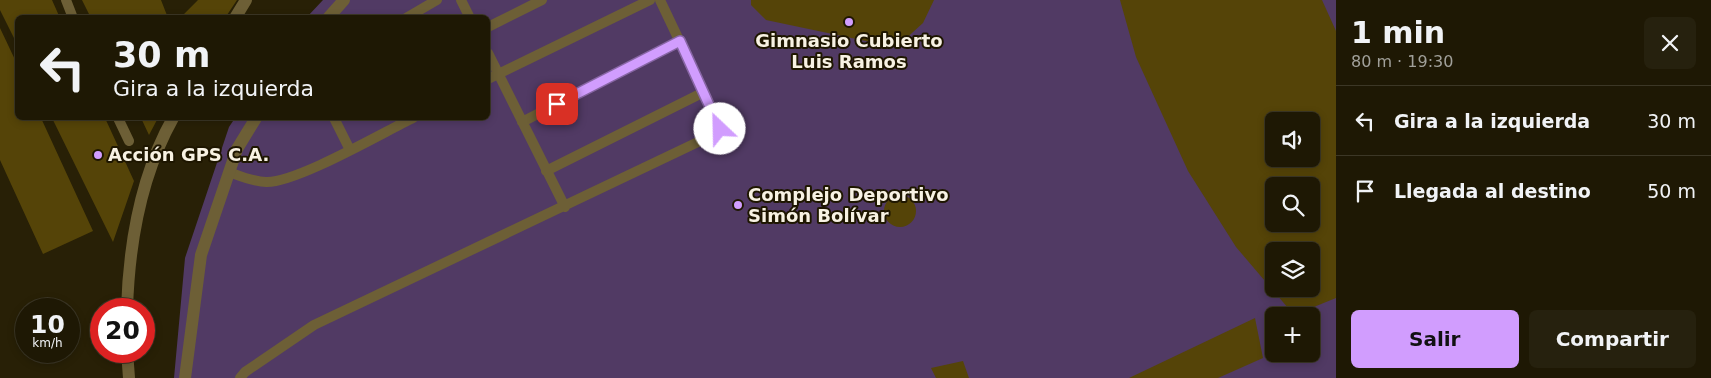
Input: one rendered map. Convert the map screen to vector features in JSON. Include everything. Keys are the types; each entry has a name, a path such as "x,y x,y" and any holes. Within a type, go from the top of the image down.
{"street":[{"path":"237,15 246,0"},
{"path":"331,15 344,0"},
{"path":"128,298 130,251 142,200 158,152 172,120"},
{"path":"186,378 201,255 237,149 255,120"},
{"path":"128,363 129,378"}],"lane":[{"path":"66,0 72,15"},
{"path":"411,15 437,0"},
{"path":"461,0 468,15"},
{"path":"490,26 542,0"},
{"path":"490,78 650,0"},
{"path":"240,378 245,372 314,325 719,132 718,122 660,0"},
{"path":"522,122 680,41"},
{"path":"490,58 565,207"},
{"path":"546,171 704,92"},
{"path":"119,120 129,142"},
{"path":"335,120 350,150"},
{"path":"229,172 266,182 284,180 350,150 409,120"}],"shaded area":[{"name":"Complejo Deportivo Simón Bolívar","path":"323,0 1336,0 1336,378 174,378 185,258 229,127 234,120 490,120 490,15 309,15"}],"building":[{"path":"0,0 52,0 59,15 15,15 15,40 0,10"},
{"path":"82,0 161,0 167,15 90,15"},
{"path":"198,0 237,0 227,15 183,15"},
{"name":"Gimnasio Cubierto Luis Ramos","path":"751,0 934,0 923,23 902,42 880,44 766,20 751,5"},
{"path":"1120,0 1322,0 1336,31 1336,298 1314,307 1287,307 1279,297 1320,297 1320,242 1265,242 1265,281 1236,247 1188,171 1136,57"},
{"path":"0,28 15,60 15,120 42,120 93,231 43,254 0,160"},
{"path":"53,120 106,120 134,181 113,242"},
{"path":"142,120 157,120 149,135"},
{"path":"900,195 911,200 916,211 911,222 900,227 889,222 884,211 889,200"},
{"path":"1255,318 1263,358 1218,378 1129,378"},
{"path":"963,361 969,378 936,378 931,368"}],"place":[{"name":"Gimnasio Cubierto Luis Ramos","path":"849,22"},
{"name":"Acción GPS C.A.","path":"98,155"},
{"name":"Complejo Deportivo Simón Bolívar","path":"738,205"}],"route":[{"path":"557,104 680,41 720,129"}]}
